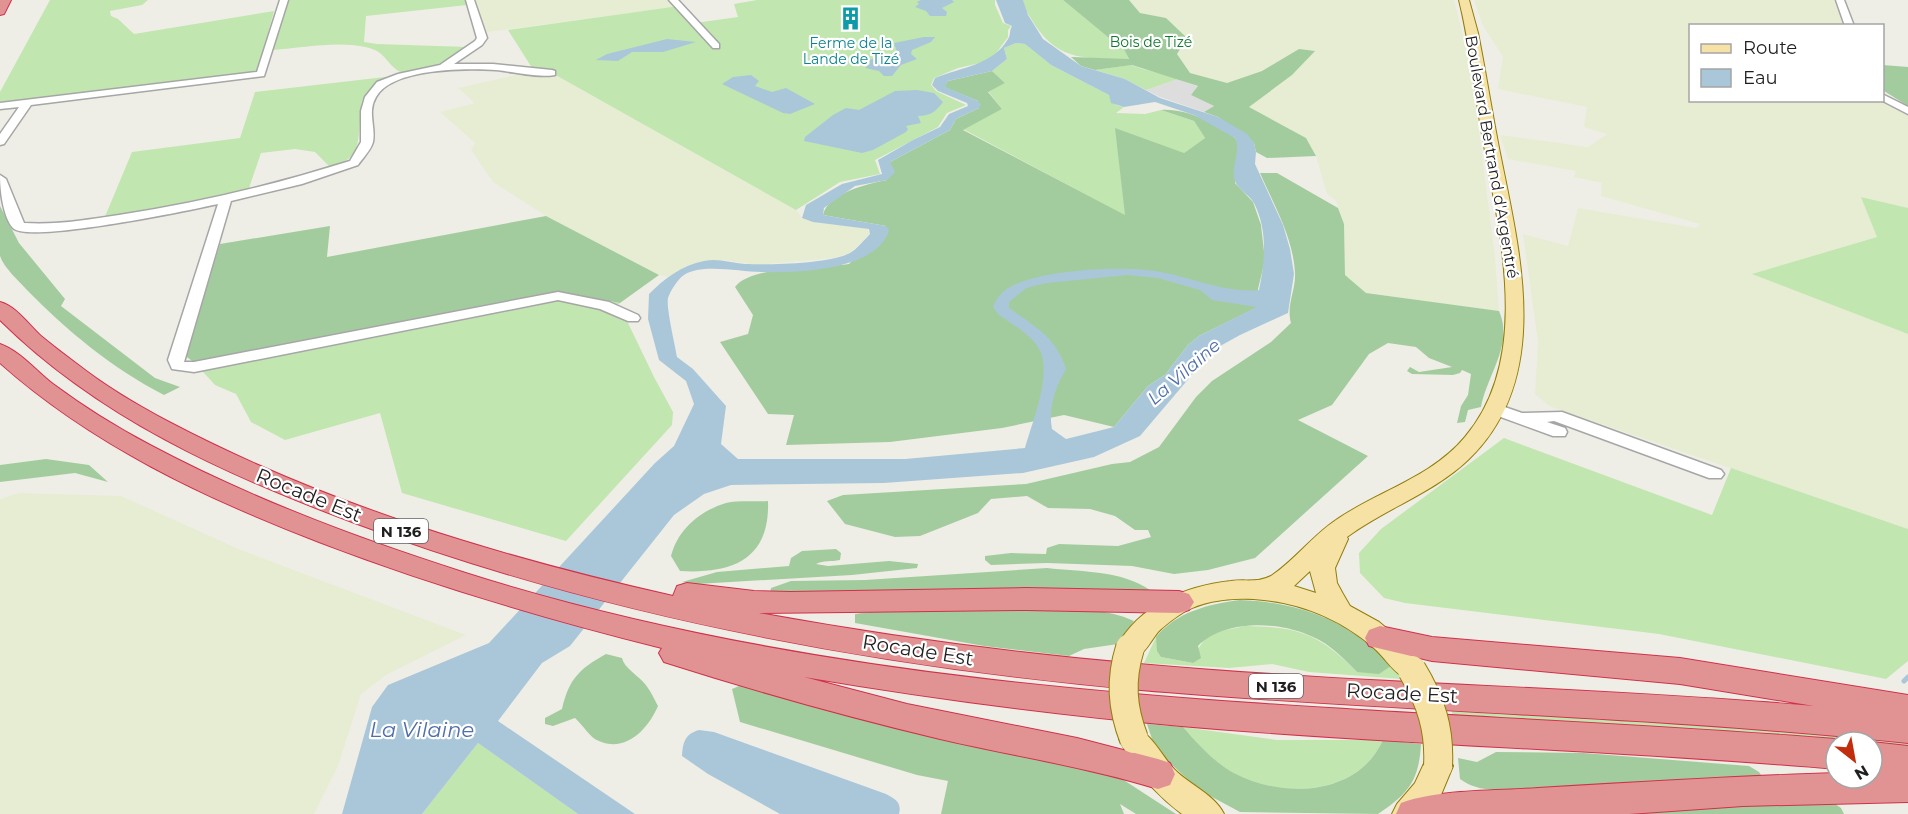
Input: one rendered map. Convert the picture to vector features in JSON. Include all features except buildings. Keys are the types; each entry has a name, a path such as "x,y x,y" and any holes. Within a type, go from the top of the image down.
{"highway":[{"path":"0,11 5,0"},
{"name":"Rocade Est","path":"0,308 40,346 77,375 156,425 198,447 282,485 402,531 744,621 994,662 1106,673 1272,686 1689,709 1908,729"},
{"name":"Rocade Est","path":"0,351 78,413 168,465 251,504 374,553 618,628 809,665 942,686 1092,705 1276,719 1580,735 1824,753"},
{"path":"652,595 790,603 1026,599 1179,602"},
{"path":"618,628 843,701 982,735 1105,759 1158,774"},
{"path":"1380,638 1432,649 1680,671 1908,708"},
{"path":"1884,759 1908,761"},
{"path":"1414,814 1743,791 1908,787"}],"main road":[{"name":"Boulevard Bertrand d'Argentré","path":"1347,524 1410,490 1450,463 1472,443 1496,409 1508,372 1514,337 1514,276 1464,0"},
{"path":"1265,590 1289,579 1315,550 1347,524"},
{"path":"1340,612 1325,586 1322,568 1324,555 1347,524"},
{"path":"1207,814 1173,789 1158,774 1134,739 1122,701 1121,682 1130,648 1150,622 1179,602 1220,591 1265,590 1303,598 1340,612 1380,638 1412,670 1432,707 1438,727 1440,746 1438,766 1427,792 1408,814"}],"street":[{"path":"0,106 261,74 284,0"},
{"path":"443,67 479,44 482,38 470,0"},
{"path":"673,0 716,46"},
{"path":"1840,0 1849,24"},
{"path":"0,178 19,226 51,229 225,200 298,181 354,163 367,142 366,111 370,97 381,84 402,76 443,67 493,67 552,73"},
{"path":"1884,98 1908,111"},
{"path":"0,142 27,103"},
{"path":"225,200 176,360 178,366 194,367 558,296 604,305 633,318"},
{"path":"1496,409 1559,432"},
{"path":"1520,418 1556,416 1714,474"}],"shaded area":[{"path":"1178,79 1199,87 1191,95 1214,106 1204,112 1146,90"}],"green space":[{"path":"50,0 148,0 142,5 110,11 111,16 118,19 134,34 274,11 258,69 253,72 0,104 0,92"},
{"path":"287,0 465,0 467,5 366,16 364,42 468,47 423,71 413,73 397,70 380,53 354,45 273,50"},
{"path":"475,0 668,0 674,7 487,32"},
{"path":"757,0 995,0 1003,23 1011,26 1008,30 1008,37 994,56 934,78 931,85 936,91 966,105 947,113 938,127 875,160 880,174 840,182 796,210 552,73 534,71 508,30 679,6 695,23 738,17 734,4"},
{"path":"1023,0 1063,0 1126,51 1129,60 1076,56 1054,46 1035,25"},
{"name":"Bois de Tizé","path":"1063,0 1129,0 1140,13 1166,18 1187,38 1177,54 1190,73 1227,83 1262,71 1299,49 1315,51 1292,75 1249,107 1306,138 1316,156 1267,158 1256,152 1254,143 1218,117 1204,112 1214,106 1191,95 1198,86 1132,65 1095,70 1081,66 1071,57 1129,59 1125,51"},
{"path":"1129,0 1454,0 1471,68 1495,257 1499,311 1366,293 1345,275 1344,224 1336,201 1327,194 1316,156 1306,138 1248,107 1292,75 1299,49 1262,71 1227,83 1190,73 1177,54 1166,18 1140,13"},
{"path":"1474,0 1834,0 1843,24 1689,24 1689,102 1883,102 1908,113 1908,208 1862,197 1877,237 1753,274 1908,334 1908,529 1549,406 1535,394 1538,342 1523,234 1568,246 1578,208 1696,228 1700,224 1601,196 1602,183 1574,177 1576,171 1508,159 1500,135 1588,147 1607,134 1584,127 1587,107 1498,89 1503,57 1483,26"},
{"path":"1016,43 1025,44 1051,65 1109,95 1116,105 1124,107 1116,113 1145,114 1161,110 1194,121 1205,138 1184,153 1126,216 963,129 1002,109 988,91 1005,83 992,71 1007,59 1004,48"},
{"path":"1131,65 1178,79 1146,90 1125,79 1095,70"},
{"path":"1884,65 1908,67 1908,106 1884,91"},
{"path":"534,71 552,73 796,210 802,218 814,222 867,228 870,234 850,253 834,258 757,265 723,260 686,267 669,277 659,275 546,216 493,182 471,150 475,143 440,112 475,103 458,88"},
{"path":"992,71 1005,83 988,92 1002,109 963,130 1125,215 1115,128 1184,153 1205,138 1194,121 1161,110 1171,110 1191,114 1219,127 1235,138 1238,143 1235,183 1253,202 1261,225 1265,260 1258,289 1258,307 1199,336 1188,345 1165,375 1148,386 1114,427 1064,415 1002,428 890,442 786,445 794,415 768,414 720,342 748,334 753,315 735,287 744,280 771,271 849,264 886,226 823,215 826,207 840,195 849,191 887,180 890,162 950,130 956,119 979,108 978,101 944,87 948,81"},
{"path":"389,78 371,89 362,100 356,147 353,154 341,164 330,167 315,152 295,149 261,153 248,191 104,219 132,152 240,138 255,92"},
{"path":"1260,173 1277,173 1338,208 1344,224 1345,275 1366,293 1499,311 1503,323 1503,335 1498,359 1481,407 1468,410 1465,422 1457,423 1461,406 1468,395 1471,374 1462,370 1453,375 1412,374 1407,371 1410,367 1419,372 1452,367 1429,358 1416,347 1388,343 1369,354 1332,405 1298,420 1368,456 1255,558 1208,570 1174,574 1132,566 1047,563 991,565 985,560 985,556 1011,553 1046,554 1047,548 1059,544 1118,546 1151,537 1148,530 1135,530 1115,516 1090,509 1048,508 1027,496 991,499 978,513 920,536 895,537 845,524 827,501 843,495 1026,484 1130,462 1159,447 1196,397 1212,381 1271,342 1291,323 1290,310 1295,273 1291,247"},
{"path":"1861,197 1908,208 1908,334 1752,274 1877,237"},
{"path":"0,206 19,243 65,299 61,306 155,378 180,387 164,395 126,373 74,334 26,289 0,256"},
{"path":"546,216 659,275 620,303 577,295 556,294 195,363 184,355 220,244 330,226 327,257"},
{"path":"556,294 577,295 620,303 606,313 628,323 673,412 672,425 566,541 402,493 380,413 285,440 251,422 236,394 215,385 195,363"},
{"path":"1504,438 1712,515 1731,468 1908,529 1908,661 1886,679 1659,634 1405,603 1384,598 1360,573 1359,553 1381,529"},
{"path":"46,459 89,465 108,482 75,473 0,482 0,465"},
{"path":"19,493 121,496 241,550 466,635 386,675 361,694 338,766 314,814 0,814 0,499"},
{"path":"768,501 767,521 762,537 755,550 744,559 716,570 680,571 671,556 679,537 691,522 716,506 726,503"},
{"path":"836,549 841,553 840,560 816,564 828,566 889,561 918,564 917,568 852,575 697,584 682,582 717,572 789,566 791,558 802,551"},
{"path":"1047,568 1114,575 1139,583 1150,590 1142,593 770,593 771,588 791,581 865,580"},
{"path":"1240,600 1283,605 1323,617 1359,637 1391,666 1379,674 1357,672 1319,640 1300,632 1269,626 1237,627 1209,637 1198,646 1201,658 1193,663 1161,657 1157,651 1156,637 1173,621 1205,607"},
{"path":"999,608 1085,609 1118,615 1134,621 1118,644 1084,649 1069,656 984,646 855,623 855,614 869,612"},
{"path":"1246,626 1280,628 1307,635 1331,649 1357,672 1391,666 1402,679 1309,672 1272,664 1229,668 1144,663 1156,637 1161,657 1193,663 1206,639 1219,632"},
{"path":"606,654 622,658 623,662 647,687 658,706 642,730 627,741 609,744 593,737 575,718 553,726 545,724 545,718 562,709 568,690 576,676"},
{"path":"746,683 1046,761 1119,777 1176,814 1136,814 1120,804 1124,814 941,814 948,781 917,775 740,722 732,689"},
{"path":"1450,706 1824,732 1824,741 1454,719"},
{"path":"1147,724 1183,727 1227,769 1253,781 1274,787 1296,789 1338,782 1356,772 1371,759 1383,740 1421,744 1420,757 1418,768 1410,785 1397,800 1378,814 1240,812 1199,790 1169,762 1152,739"},
{"path":"1183,727 1277,740 1383,740 1371,759 1356,772 1338,782 1296,789 1274,787 1234,773 1213,758"},
{"path":"1884,736 1908,738 1908,752 1884,749"},
{"path":"478,743 578,814 422,814"},
{"path":"1496,752 1584,753 1749,766 1759,772 1763,778 1526,793 1484,789 1460,779 1458,758 1477,762"},
{"path":"1831,801 1841,808 1844,814 1609,814"}],"water":[{"path":"921,0 952,0 954,2 942,8 947,12 946,16 930,16 926,11 915,7"},
{"name":"La Vilaine","path":"996,0 1023,0 1028,15 1043,39 1081,66 1125,79 1160,98 1218,117 1247,134 1254,143 1255,164 1283,225 1290,249 1294,274 1288,313 1213,350 1140,436 1094,457 1023,473 884,483 731,485 704,494 674,515 570,646 542,663 498,721 635,814 578,814 478,743 422,814 342,814 372,707 388,685 489,643 655,463 674,446 694,404 686,381 659,360 648,319 649,294 674,273 704,261 719,260 756,264 799,263 828,260 853,251 870,234 869,229 813,222 802,218 806,205 842,184 882,174 878,160 940,127 949,114 968,106 967,103 938,91 932,85 935,78 976,64 994,55 1008,39 1012,26 1005,23","holes":["1016,43 1025,44 1051,65 1109,95 1111,103 1124,107 1155,102 1194,115 1235,138 1237,143 1235,182 1254,203 1262,224 1264,257 1259,290 1231,289 1160,272 1132,269 1069,272 1027,280 1000,295 993,307 998,314 1030,338 1038,347 1042,357 1043,383 1025,448 905,459 738,459 721,444 726,406 693,369 677,357 668,303 674,285 684,275 701,269 794,272 834,267 869,254 881,244 889,230 886,226 823,215 824,208 855,186 887,180 895,172 890,162 950,130 956,119 979,108 981,104 978,101 945,87 948,81 992,71 1007,59 1004,48","1128,275 1158,278 1200,290 1212,300 1257,307 1199,336 1188,345 1165,375 1148,386 1114,427 1066,439 1052,429 1051,421 1053,398 1066,369 1062,358 1044,334 1009,308 1009,302 1026,288 1046,283"]},
{"path":"935,37 931,42 912,50 911,54 917,59 901,65 892,76 884,76 879,71 865,68 870,64 869,60 897,52 894,43"},
{"path":"667,39 696,42 663,52 632,52 618,61 596,60 607,54"},
{"path":"751,75 759,81 755,86 772,92 786,88 815,104 790,114 783,113 722,84 733,77"},
{"path":"917,90 934,93 943,102 933,112 918,116 921,123 906,126 908,129 906,132 873,150 862,153 804,141 805,137 833,115 846,108 859,110 895,91"},
{"path":"699,730 714,732 886,794 899,804 899,814 780,814 708,774 682,756 686,739"}],"waterway":[{"path":"1904,681 1908,677"}],"place":[{"name":"Ferme de la Lande de Tizé","path":"851,19"}]}
